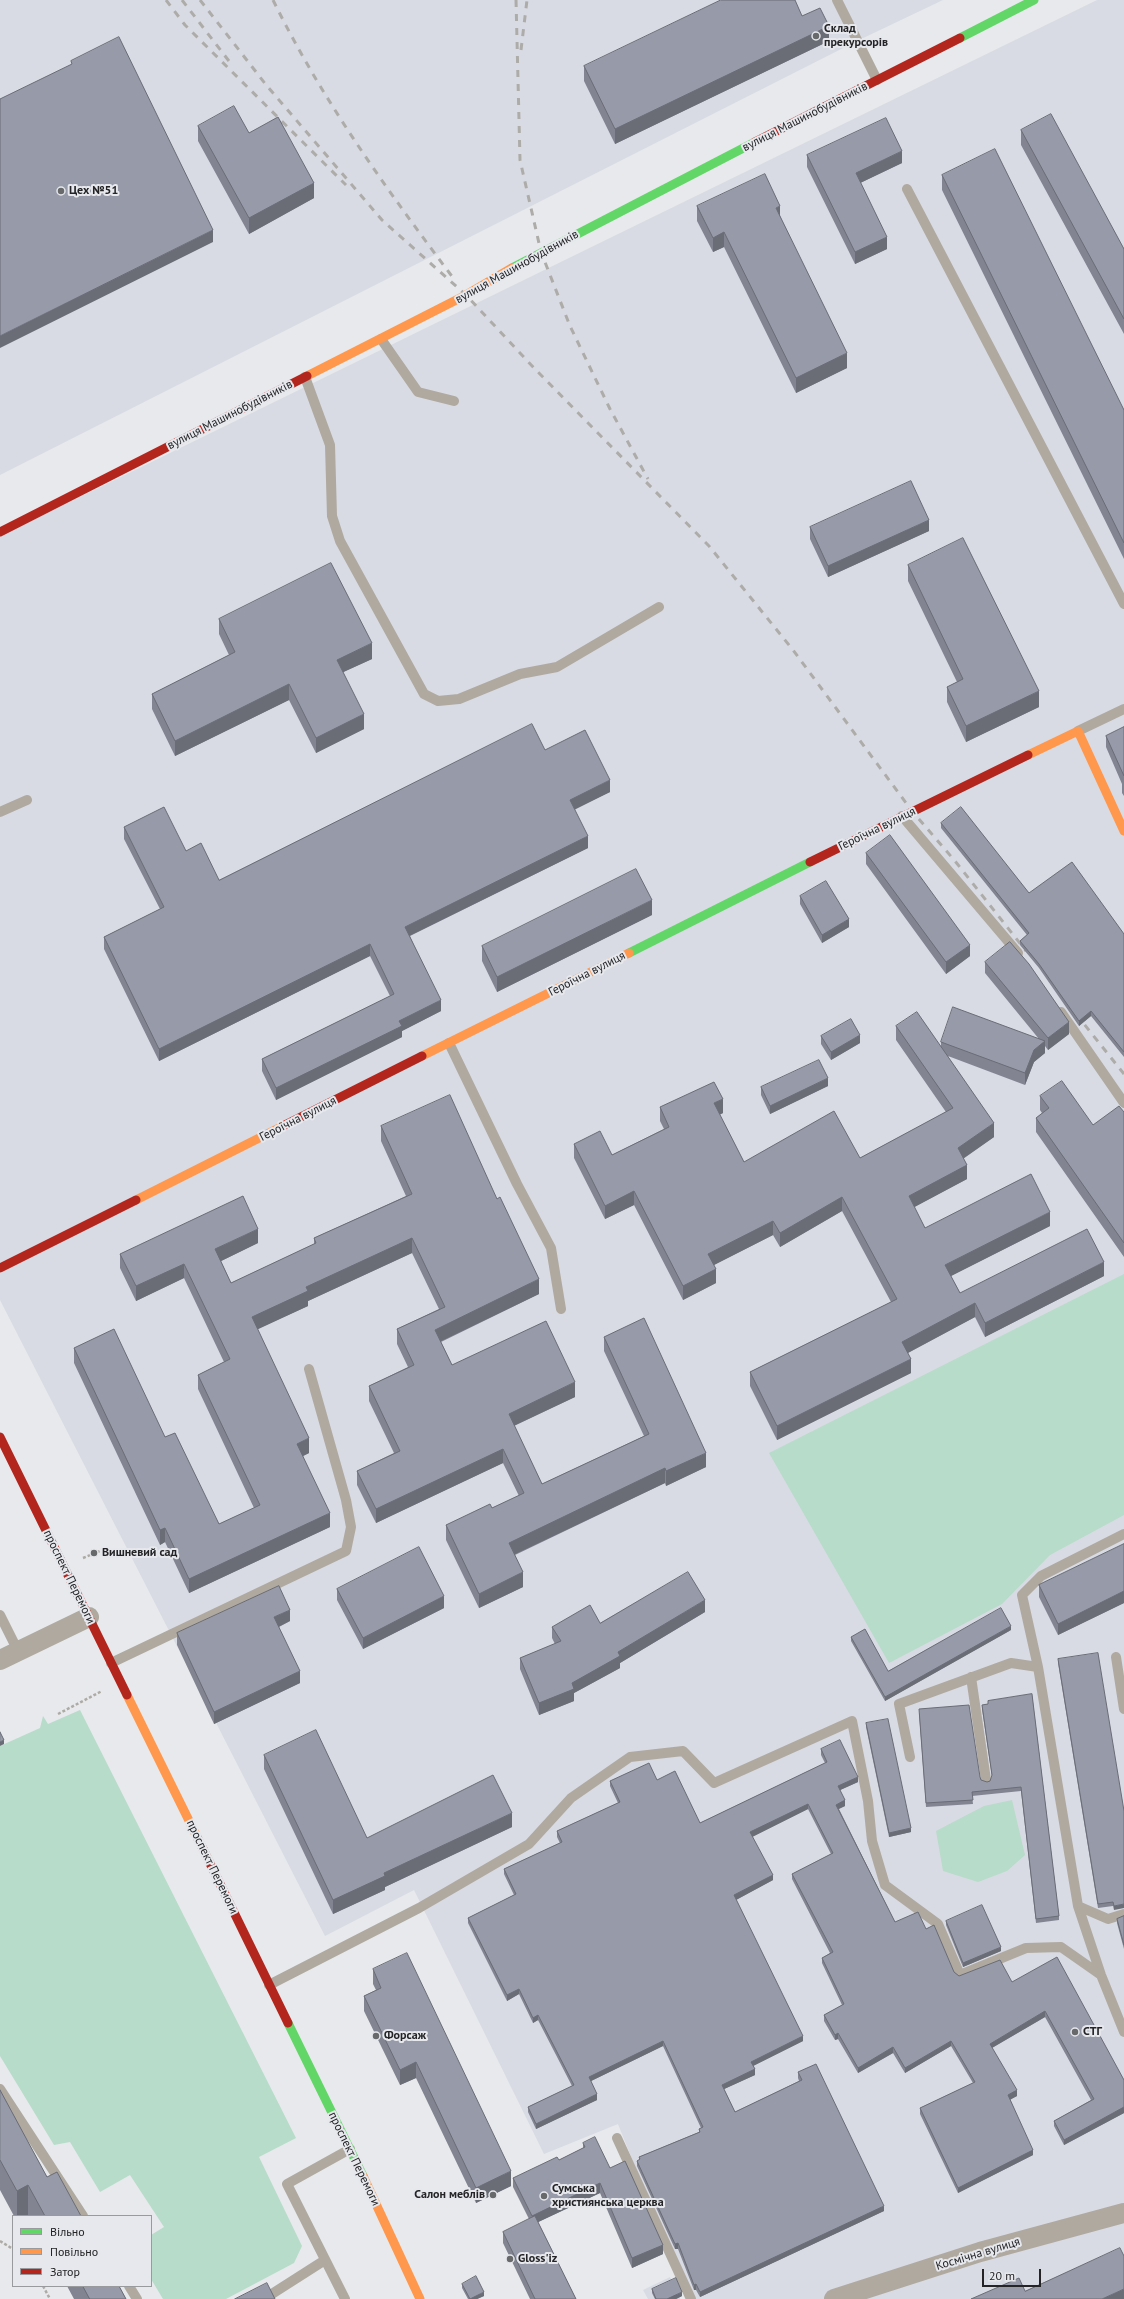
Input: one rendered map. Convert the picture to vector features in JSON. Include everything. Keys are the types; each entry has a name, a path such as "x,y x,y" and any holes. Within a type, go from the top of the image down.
{"street":[{"name":"вулиця Машинобудівників","path":"0,532 381,339 466,295 541,252 1034,0"},
{"name":"Героїчна вулиця","path":"0,1268 902,816 1078,731"},
{"path":"1078,731 1124,831"},
{"name":"проспект Перемоги","path":"0,1437 350,2149 420,2299"},
{"path":"0,1660 89,1617"},
{"name":"Космічна вулиця","path":"834,2299 980,2252 1124,2213"}],"lane":[{"path":"837,0 877,80"},
{"path":"907,189 1124,604"},
{"path":"381,339 418,392 454,401"},
{"path":"305,377 330,445 332,516 340,541 424,694 438,702 459,699 520,674 557,667 658,607"},
{"path":"1078,731 1124,709"},
{"path":"0,812 27,800"},
{"path":"902,816 1024,960"},
{"path":"1056,1005 1124,1103"},
{"path":"449,1043 517,1184 551,1248 561,1309"},
{"path":"111,1663 346,1551 351,1527 346,1500 309,1369"},
{"path":"1124,1534 1041,1576 1022,1595 1038,1667 1078,1906 1101,1975 1124,2032"},
{"path":"0,1615 18,1652"},
{"path":"1116,1657 1124,1709"},
{"path":"910,1757 899,1704 971,1677 1011,1664 1038,1667"},
{"path":"971,1677 986,1780"},
{"path":"269,1984 419,1908 529,1844 571,1798 630,1757 683,1751 714,1783 852,1721 868,1801 872,1841 885,1885 938,1924 960,1975 1026,1948 1061,1947 1101,1975"},
{"path":"1078,1906 1108,1919 1124,1914"},
{"path":"0,2089 82,2215"},
{"path":"617,2138 691,2299"},
{"path":"345,2299 287,2184 350,2149"},
{"path":"264,2299 325,2260"},
{"path":"130,2287 137,2299"}],"path":[{"path":"64,1566 107,1548"},
{"path":"58,1714 121,1681"},
{"path":"0,2241 12,2248"},
{"path":"44,2287 50,2299"}],"shaded area":[{"path":"0,0 943,0 857,41 0,475"},
{"path":"1097,0 1124,0 1124,2299 688,2299 618,2124 544,2154 414,1890 325,1936 0,1300 0,536"},
{"path":"670,2277 680,2299 648,2299 643,2290"}],"green space":[{"path":"1124,1274 1124,1515 1050,1555 1002,1604 889,1663 769,1453"},
{"path":"80,1710 296,2138 259,2157 302,2246 294,2263 226,2299 163,2299 152,2281 152,2234 164,2227 130,2175 100,2192 70,2142 54,2145 0,2056 0,1746 40,1728 43,1716 48,1724"},
{"path":"1012,1800 1025,1855 1007,1871 978,1882 943,1871 936,1831 984,1806"}],"building":[{"path":"721,0 795,0 802,16 820,8 829,26 615,129 584,66"},
{"name":"Цех №51","path":"119,37 213,230 0,336 0,99 72,64 71,61"},
{"path":"234,106 249,133 278,117 314,183 249,218 198,126"},
{"path":"1051,114 1124,249 1124,319 1021,130"},
{"path":"886,118 902,151 856,173 887,237 855,252 807,155"},
{"path":"995,149 1124,410 1124,543 942,175"},
{"path":"765,174 780,206 776,208 847,353 796,378 724,232 713,238 697,206"},
{"path":"911,481 929,520 828,566 810,527"},
{"path":"963,538 1039,691 966,726 947,687 963,679 908,565"},
{"path":"331,563 372,643 337,660 364,714 316,738 289,684 175,741 152,694 235,652 219,619"},
{"path":"532,724 545,750 585,730 610,780 570,800 588,836 405,927 441,1000 399,1021 402,1026 276,1088 262,1059 394,994 370,944 159,1049 104,937 164,907 124,827 164,807 186,851 201,843 219,880"},
{"path":"1124,727 1124,776 1106,736"},
{"path":"961,807 1029,893 1072,862 1124,934 1124,1052 1091,1011 1079,1021 1039,964 1020,941 1029,933 941,823"},
{"path":"890,835 970,945 946,962 866,853"},
{"path":"636,869 652,900 497,977 482,946"},
{"path":"826,881 849,919 822,935 800,896"},
{"path":"1010,942 1029,964 1069,1022 1048,1038 985,962"},
{"path":"953,1007 1045,1041 1034,1050 1025,1073 941,1042"},
{"path":"917,1012 994,1123 958,1148 967,1165 909,1196 925,1228 1031,1174 1050,1212 945,1265 960,1293 1087,1229 1104,1262 985,1323 975,1303 902,1342 911,1359 777,1426 750,1372 897,1299 842,1197 780,1233 773,1221 708,1254 716,1269 683,1286 634,1191 605,1206 574,1144 600,1131 612,1155 669,1127 660,1107 714,1082 723,1099 714,1103 744,1162 834,1111 860,1158 953,1108 896,1026"},
{"path":"851,1019 860,1035 831,1052 821,1036"},
{"path":"819,1060 828,1078 770,1106 761,1087"},
{"path":"1062,1081 1093,1125 1119,1106 1124,1112 1124,1243 1036,1118 1049,1108 1040,1096"},
{"path":"450,1095 497,1199 500,1197 539,1279 435,1330 452,1365 546,1321 575,1382 509,1414 542,1484 649,1434 604,1337 644,1318 706,1453 666,1471 665,1468 509,1543 523,1572 479,1594 446,1525 490,1504 492,1508 524,1493 503,1449 376,1509 357,1471 400,1451 369,1386 414,1365 397,1329 445,1307 412,1238 306,1287 308,1291 252,1317 309,1438 297,1444 330,1513 189,1579 165,1528 160,1530 74,1348 114,1329 165,1437 175,1433 219,1524 260,1505 198,1375 230,1359 184,1264 136,1286 120,1254 243,1196 258,1229 215,1249 231,1283 316,1243 314,1238 412,1194 381,1126"},
{"path":"1124,1544 1124,1591 1058,1624 1039,1585"},
{"path":"419,1547 444,1596 363,1638 337,1589"},
{"path":"688,1572 705,1600 618,1652 620,1656 572,1683 574,1689 539,1703 520,1658 561,1641 552,1627 590,1605 600,1623"},
{"path":"279,1586 290,1610 274,1617 300,1671 214,1712 177,1633"},
{"path":"1001,1608 1011,1626 885,1697 851,1637 865,1629 888,1671"},
{"path":"1098,1653 1124,1811 1124,1904 1114,1906 1113,1902 1098,1904 1058,1659"},
{"path":"1032,1694 1059,1916 1036,1919 1021,1787 972,1792 973,1800 926,1803 919,1709 969,1705 980,1777 981,1780 987,1782 990,1781 992,1775 982,1705 988,1704 988,1701"},
{"path":"888,1719 911,1828 889,1833 866,1723"},
{"path":"316,1730 367,1838 493,1775 512,1813 384,1873 385,1876 333,1900 264,1755"},
{"path":"0,1732 4,1740 0,1742"},
{"path":"840,1740 858,1777 838,1786 845,1800 836,1805 895,1922 918,1912 926,1929 934,1925 954,1972 959,1976 1000,1960 1012,1982 1057,1957 1124,2080 1124,2107 1064,2140 1054,2121 1094,2099 1045,2011 990,2044 1017,2090 1008,2095 1033,2150 958,2188 920,2108 975,2082 951,2041 905,2068 893,2047 858,2068 838,2033 835,2035 824,2015 844,2004 822,1958 833,1952 792,1874 833,1853 808,1804 750,1832 773,1875 734,1895 803,2036 751,2062 755,2069 722,2085 735,2112 802,2080 798,2072 816,2064 884,2206 700,2292 696,2284 694,2285 678,2243 675,2244 637,2161 640,2159 639,2157 700,2132 699,2129 703,2127 663,2041 589,2077 597,2094 536,2124 528,2107 574,2085 538,2015 533,2018 519,1989 507,1995 468,1918 516,1894 504,1869 562,1842 557,1831 620,1802 610,1781 649,1763 657,1780 675,1771 700,1823 827,1762 821,1749"},
{"path":"982,1905 1001,1947 963,1963 946,1921"},
{"path":"1124,1916 1124,1945 1117,1919"},
{"path":"407,1953 511,2171 476,2188 416,2062 400,2070 364,1996 381,1988 373,1969"},
{"path":"0,2090 47,2177 57,2172 80,2215 44,2215 28,2185 17,2191 0,2160"},
{"path":"595,2137 610,2168 625,2161 663,2245 632,2258 600,2183 532,2216 513,2178 557,2157 559,2160 585,2147 583,2143"},
{"path":"535,2216 576,2299 535,2299 503,2232"},
{"path":"1120,2248 1124,2256 1124,2289 1102,2299 971,2299 1019,2278 1025,2291"},
{"path":"476,2276 484,2292 470,2299 462,2284"},
{"path":"676,2278 682,2292 667,2299 656,2299 652,2289"},
{"path":"267,2283 275,2299 235,2299"},
{"path":"84,2287 120,2287 126,2299 90,2299"}],"railway":[{"path":"166,0 185,25 346,185"},
{"path":"182,0 232,65"},
{"path":"200,0 267,86 382,220 466,295 534,368 709,546 793,650 912,811 955,861 1026,951"},
{"path":"273,0 292,37 334,109 380,178 454,279"},
{"path":"516,0 520,160 541,252 570,326 610,409 648,479"},
{"path":"521,50 527,0"},
{"path":"1076,1014 1124,1074"}],"traffic: fast":[{"path":"960,38 1034,0"},
{"path":"512,268 755,142"},
{"path":"629,953 810,862"},
{"path":"288,2023 363,2176"}],"traffic: slow":[{"path":"307,376 466,295 512,268"},
{"path":"1028,755 1078,731 1124,831"},
{"path":"422,1056 629,953"},
{"path":"136,1200 285,1125"},
{"path":"127,1695 202,1847"},
{"path":"363,2176 420,2299"}],"traffic: jam":[{"path":"755,142 960,38"},
{"path":"0,532 307,376"},
{"path":"810,862 1028,755"},
{"path":"285,1125 422,1056"},
{"path":"0,1268 136,1200"},
{"path":"0,1437 127,1695"},
{"path":"202,1847 288,2023"}],"place":[{"name":"Склад прекурсорів","path":"816,36"},
{"name":"Цех №51","path":"61,191"},
{"name":"Вишневий сад","path":"94,1553"},
{"name":"СТГ","path":"1075,2032"},
{"name":"Форсаж","path":"376,2036"},
{"name":"Салон меблів","path":"493,2195"},
{"name":"Сумська християнська церква","path":"544,2196"},
{"name":"Gloss'iz","path":"510,2259"}]}
